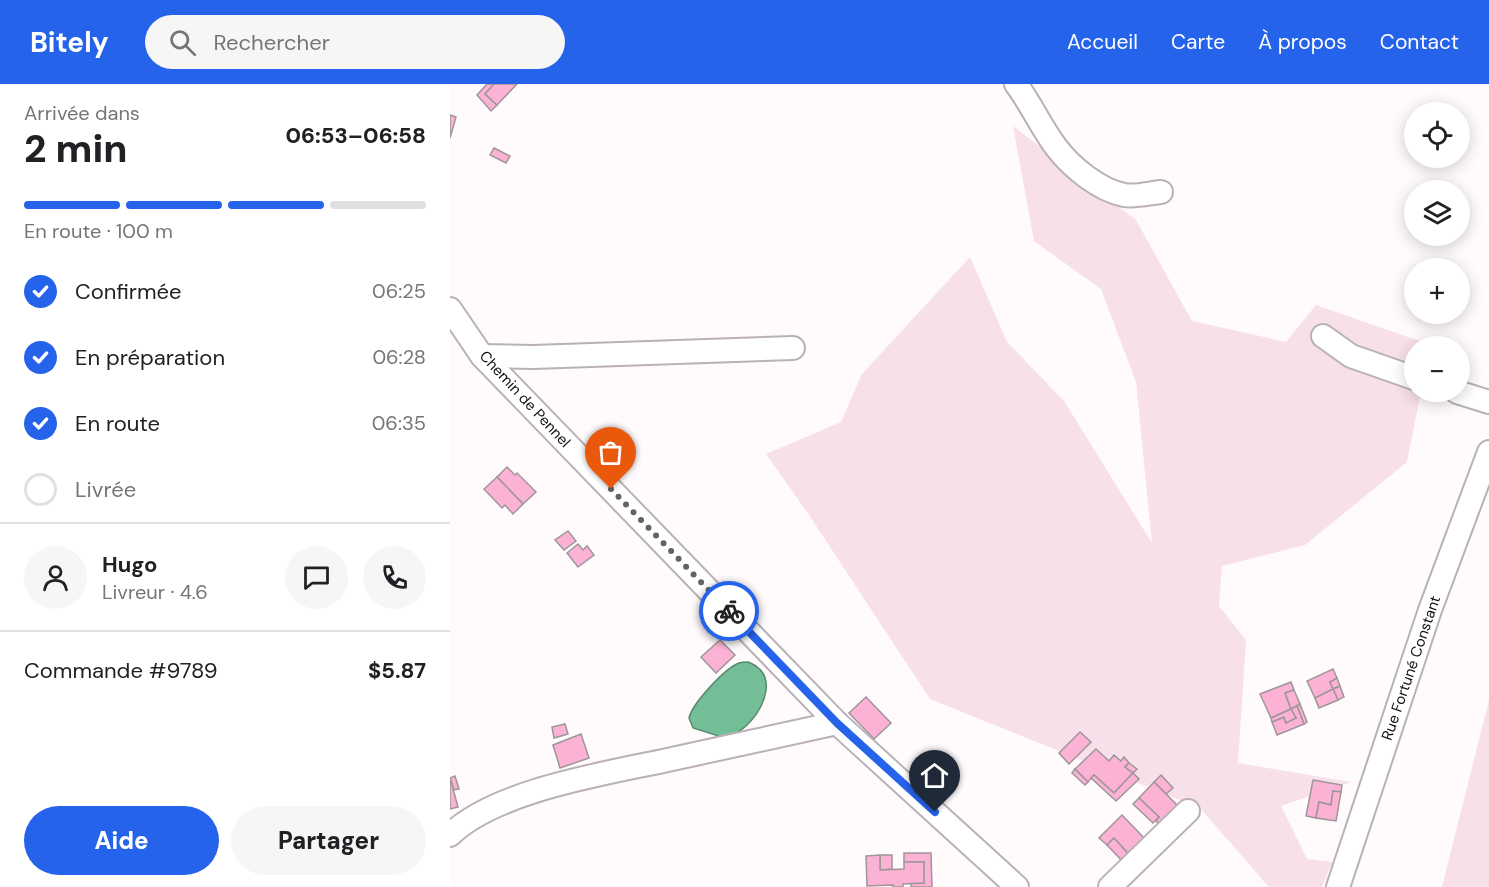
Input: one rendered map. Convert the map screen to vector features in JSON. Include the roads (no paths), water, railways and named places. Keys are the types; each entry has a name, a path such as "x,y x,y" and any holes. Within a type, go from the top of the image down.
{"street":[{"path":"1016,84 1056,147 1076,168 1101,186 1125,195 1161,192"},
{"name":"Chemin de Pennel","path":"450,309 482,356 837,723 1017,887"},
{"path":"1323,336 1351,356 1404,375"},
{"path":"482,356 533,357 793,348"},
{"path":"1470,396 1489,402"},
{"name":"Rue Fortuné Constant","path":"1338,887 1430,610 1489,452"},
{"path":"450,835 467,819 502,802 560,785 837,723"},
{"path":"1110,887 1188,812"}]}
